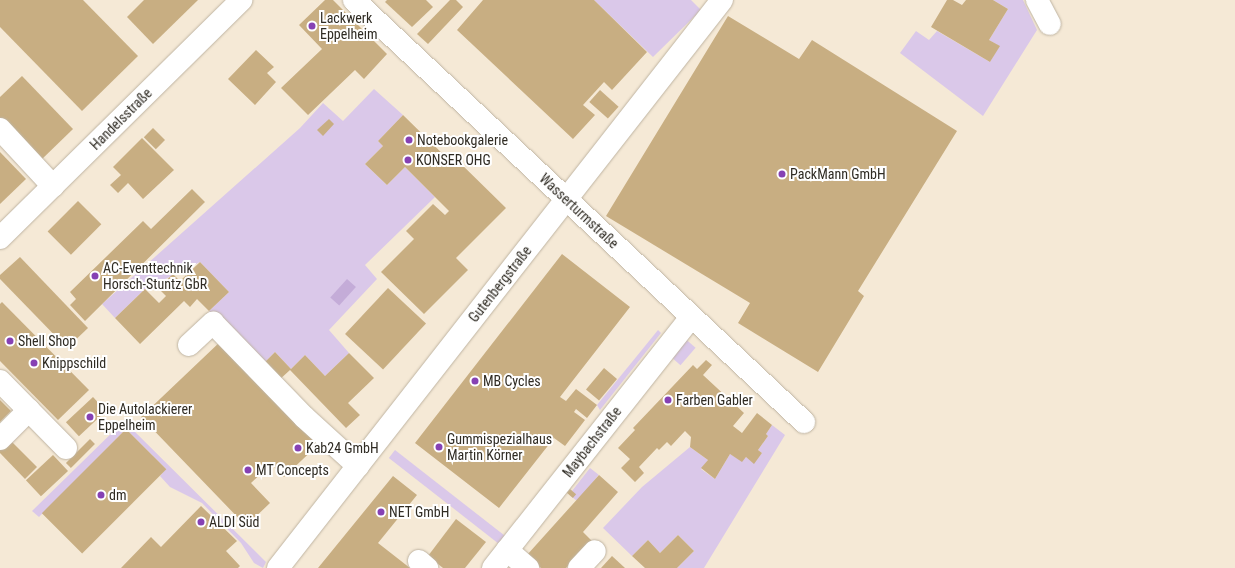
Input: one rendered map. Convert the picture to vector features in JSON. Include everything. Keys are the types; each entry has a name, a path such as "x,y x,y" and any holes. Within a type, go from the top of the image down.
{"street":[{"name":"Handelsstraße","path":"0,238 241,0"},
{"name":"Wasserturmstraße","path":"354,0 428,63 566,199 804,422"},
{"name":"Gutenbergstraße","path":"278,568 722,0"},
{"path":"1037,0 1050,24"},
{"path":"0,129 53,186"},
{"name":"Maybachstraße","path":"493,568 691,316"},
{"path":"189,346 213,323 304,416 358,466"},
{"path":"0,381 66,448"},
{"path":"0,439 29,410"},
{"path":"507,550 528,568"},
{"path":"579,568 595,551"}],"shaded area":[{"path":"594,0 691,0 701,10 653,57"},
{"path":"993,0 1023,0 1037,30 983,116 900,53 916,31 929,40 937,31 990,62 999,46 989,40 1008,9"},
{"path":"374,89 403,115 378,141 383,146 365,164 387,185 405,167 435,197 365,265 377,279 329,330 349,353 325,376 305,355 291,369 275,352 262,365 209,311 229,292 200,262 145,289 115,318 102,304 300,128 323,103 343,121"},
{"path":"347,279 356,287 339,306 330,298"},
{"path":"658,330 661,333 600,410 597,405"},
{"path":"682,336 696,348 680,365 667,353"},
{"path":"124,421 266,562 263,568 254,563 241,543 202,503 170,487 160,476 166,469 126,429 39,517 32,511"},
{"path":"772,425 785,435 704,568 677,568 694,551 678,535 660,553 648,540 632,556 603,528 642,487 690,447 708,460 701,469 715,479 730,454 742,461 746,457 754,463 762,453 758,450 768,436 766,434"},
{"path":"395,450 505,536 498,543 389,458"},
{"path":"590,468 599,475 578,502 569,495"}],"building":[{"path":"0,0 83,0 138,56 82,111 0,27"},
{"path":"144,0 198,0 153,44 127,17"},
{"path":"325,0 333,0 387,54 364,79 355,70 308,115 281,88 322,49 299,25"},
{"path":"387,0 426,0 433,7 412,27 385,2"},
{"path":"450,0 456,0 463,7 428,44 417,34"},
{"path":"483,0 594,0 647,52 612,90 604,82 583,105 595,115 573,139 457,30"},
{"path":"947,0 953,0 962,5 966,0 993,0 1008,9 989,40 1000,46 990,62 931,27"},
{"name":"PackMann GmbH","path":"728,16 799,59 812,40 957,131 858,291 864,296 818,372 738,323 750,303 606,216"},
{"path":"256,50 274,67 267,73 276,82 255,105 228,79"},
{"path":"22,76 73,129 40,161 0,119 0,97"},
{"path":"600,90 619,107 608,119 589,102"},
{"path":"403,115 451,162 455,158 506,208 456,258 468,270 424,314 381,272 414,239 406,231 433,204 445,215 449,211 405,167 387,185 365,164 383,146 378,141"},
{"path":"329,119 334,124 323,136 317,130"},
{"path":"153,128 165,140 156,149 144,137"},
{"path":"142,138 174,170 143,199 128,183 118,193 110,185 121,175 113,167"},
{"path":"0,152 26,179 0,204"},
{"path":"192,189 205,202 85,321 70,305 76,299 70,292 143,221 151,229"},
{"path":"78,201 101,224 71,255 48,231"},
{"path":"562,254 630,307 560,397 566,401 576,389 597,405 587,418 576,409 574,412 585,420 565,446 554,438 499,508 415,443"},
{"path":"20,257 88,328 67,348 0,279 0,275"},
{"path":"200,262 229,292 209,311 197,299 190,307 184,301 140,344 115,318 145,289 159,303 166,296 158,288 173,274 180,281"},
{"path":"388,288 426,323 383,370 345,334"},
{"path":"2,302 89,390 58,420 0,361 0,304"},
{"path":"222,340 320,443 284,477 271,464 251,483 270,503 246,526 141,417"},
{"path":"275,352 291,369 305,355 325,376 349,353 374,378 348,403 360,415 346,428 290,370 278,381 262,365"},
{"path":"706,360 712,365 703,375 744,413 733,426 742,433 757,413 772,425 766,434 768,436 758,450 762,453 754,464 746,457 742,462 730,454 715,479 701,468 708,460 690,447 691,437 685,431 671,446 667,442 659,450 657,448 639,467 644,473 635,482 621,468 630,459 618,448 635,430 633,428 693,365 697,369"},
{"path":"604,368 617,379 599,400 586,389"},
{"path":"93,397 106,411 79,436 66,422"},
{"path":"0,400 11,411 0,422"},
{"name":"dm","path":"126,429 166,469 82,553 42,513"},
{"path":"8,438 37,467 25,479 0,453 0,446"},
{"path":"90,439 95,444 71,468 66,463"},
{"path":"53,455 68,471 41,496 26,480"},
{"path":"599,475 618,492 583,532 592,541 566,568 541,568 527,555"},
{"path":"393,476 417,495 378,543 410,568 318,568"},
{"path":"570,489 576,494 573,498 567,493"},
{"name":"ALDI Süd","path":"201,506 237,541 226,551 240,566 238,568 121,568 151,537 161,547"},
{"path":"456,519 486,542 465,568 443,568 428,556"},
{"path":"678,535 694,551 677,568 645,568 632,556 648,540 660,553"},
{"path":"612,556 625,568 601,568"}],"place":[{"name":"Lackwerk Eppelheim","path":"312,26"},
{"name":"Notebookgalerie","path":"409,140"},
{"name":"KONSER OHG","path":"408,160"},
{"name":"PackMann GmbH","path":"782,174"},
{"name":"AC-Eventtechnik Horsch-Stuntz GbR","path":"95,276"},
{"name":"Shell Shop","path":"10,341"},
{"name":"Knippschild","path":"34,363"},
{"name":"MB Cycles","path":"475,381"},
{"name":"Farben Gabler","path":"668,400"},
{"name":"Die Autolackierer Eppelheim","path":"90,417"},
{"name":"Gummispezialhaus Martin Körner","path":"439,447"},
{"name":"Kab24 GmbH","path":"298,448"},
{"name":"MT Concepts","path":"248,470"},
{"name":"dm","path":"101,495"},
{"name":"NET GmbH","path":"381,512"},
{"name":"ALDI Süd","path":"201,522"}]}
